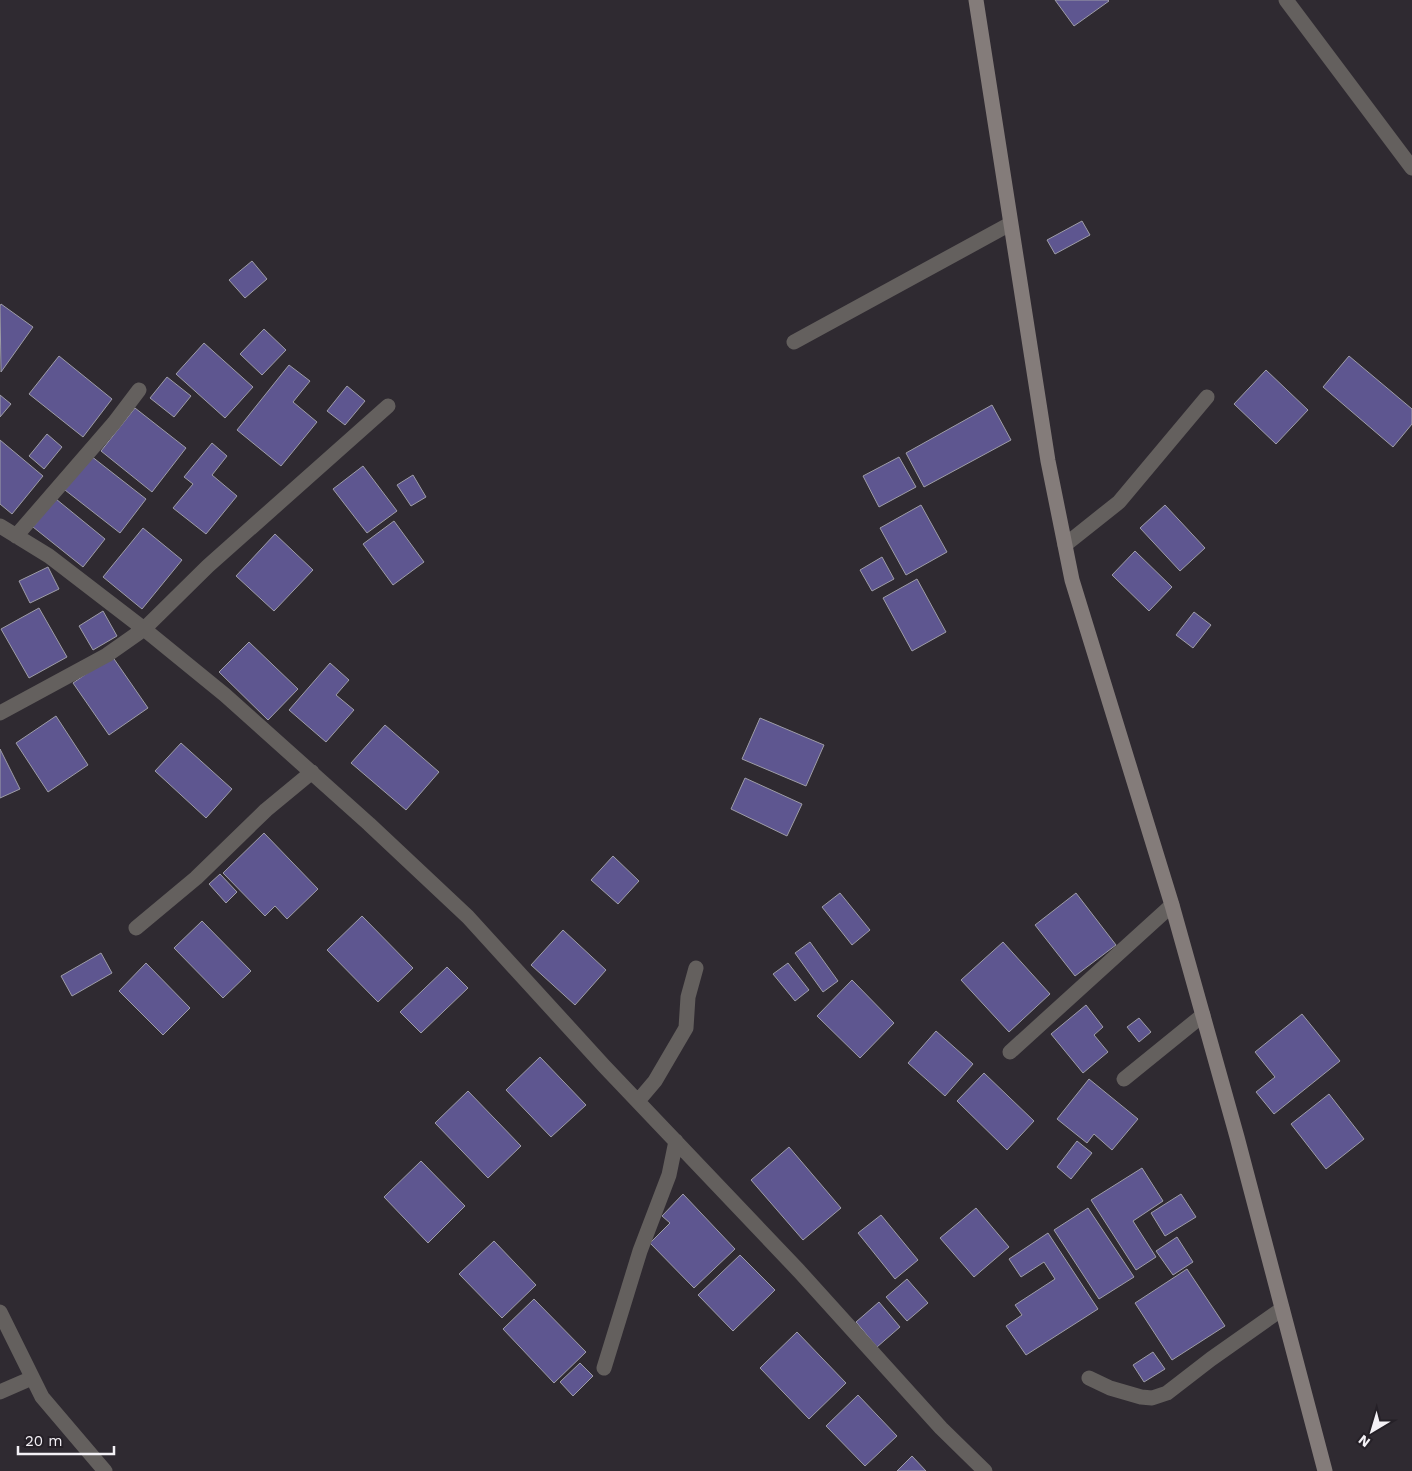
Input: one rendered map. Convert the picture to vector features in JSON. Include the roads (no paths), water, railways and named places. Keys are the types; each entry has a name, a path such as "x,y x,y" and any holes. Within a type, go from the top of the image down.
{"street":[{"path":"976,0 1048,461 1072,580 1172,905 1237,1137 1325,1471"},
{"path":"1286,0 1412,168"},
{"path":"794,342 1010,224"},
{"path":"16,536 114,423 139,390"},
{"path":"1065,545 1119,502 1207,397"},
{"path":"0,713 107,655 144,629 208,566 388,406"},
{"path":"0,526 49,556 144,629 225,695 369,824 468,917 799,1271 941,1428 985,1471"},
{"path":"136,928 196,878 266,810 312,772"},
{"path":"1010,1052 1172,905"},
{"path":"638,1101 655,1081 686,1028 688,997 696,968"},
{"path":"1124,1079 1203,1015"},
{"path":"604,1368 640,1251 669,1175 676,1141"},
{"path":"1089,1378 1110,1388 1141,1397 1152,1398 1167,1393 1211,1359 1282,1309"},
{"path":"0,1312 42,1397 106,1471"},
{"path":"0,1392 32,1378"}]}
